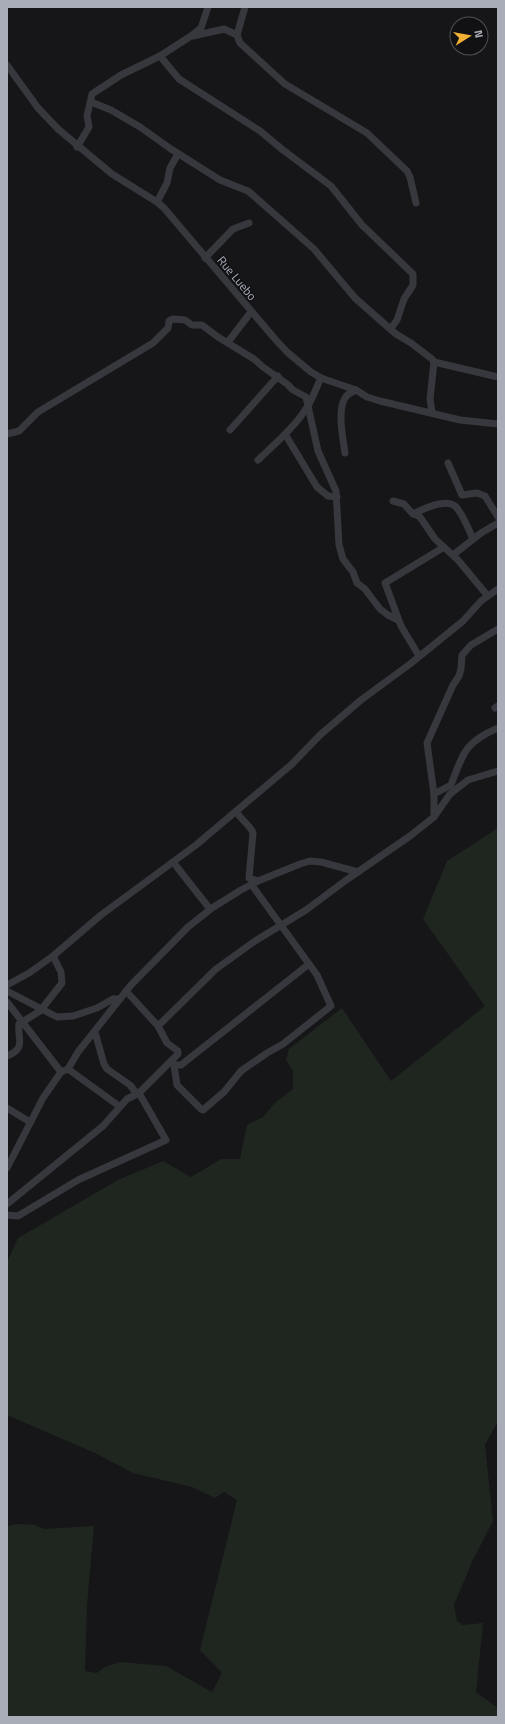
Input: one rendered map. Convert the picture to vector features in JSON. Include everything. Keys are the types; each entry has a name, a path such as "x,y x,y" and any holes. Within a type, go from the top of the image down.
{"street":[{"path":"77,147 89,127 87,116 91,102 90,97 92,94 121,76 160,56 191,36 201,28 208,7"},
{"path":"245,7 237,35 240,43 285,84 367,133 407,171 410,177 416,203"},
{"path":"191,36 224,29 237,35"},
{"path":"160,56 179,79 260,131 331,186 362,224 413,274 413,285 404,298 397,320 391,328"},
{"name":"Rue Luebo","path":"7,65 38,108 77,147 112,174 157,202 251,312 287,352 305,368 321,378 356,390 380,401 432,412 460,420 498,424"},
{"path":"91,102 125,118 220,180 248,191 314,248 328,267 355,298 391,328 396,334 411,343 434,362 498,377"},
{"path":"157,202 167,183 170,168 178,154"},
{"path":"205,258 233,229 248,223"},
{"path":"228,342 251,312"},
{"path":"7,434 19,431 38,412 153,343 168,328 169,321 173,319 185,320 192,325 202,325 254,359 263,367 278,376 293,390 306,397 309,404 318,451 334,485 337,497 339,545 343,558 357,583 365,589 380,609 398,620"},
{"path":"432,412 430,399 434,362"},
{"path":"230,430 278,376"},
{"path":"258,460 285,434 309,404 321,378"},
{"path":"345,453 341,421 342,406 345,397 356,390"},
{"path":"285,434 317,487 328,496 337,497"},
{"path":"448,463 462,495 477,493 485,496 498,516"},
{"path":"393,501 404,504 413,514 420,518 433,537 453,555 487,595"},
{"path":"413,514 425,507 452,504 458,509 473,539"},
{"path":"453,555 473,539 498,523"},
{"path":"419,656 407,638 398,620 385,584 386,581 444,548"},
{"path":"7,985 29,973 53,956 101,915 173,862 292,764 320,735 361,700 419,656 462,621 487,595 498,589"},
{"path":"380,609 386,605 388,595"},
{"path":"434,816 434,794 427,743 452,685 459,676 462,654 471,645 498,629"},
{"path":"434,794 451,785 463,753 479,736 498,728"},
{"path":"158,1026 216,969 255,941 306,910 391,850 434,816 450,794 468,780 498,771"},
{"path":"174,1063 177,1085 200,1109 203,1110 224,1092 241,1071 266,1053 283,1044 331,1006 317,975 281,925 255,882 249,878 253,833 252,829 239,817 236,811"},
{"path":"7,1168 43,1098 61,1072 68,1069 78,1052 126,991 160,954 188,927 210,909 255,882 310,861 330,863 358,872"},
{"path":"173,862 210,909"},
{"path":"7,1056 17,1050 20,1044 19,1024 21,1021 36,1014 42,1009 62,983 61,972 53,956"},
{"path":"174,1063 181,1065 309,964"},
{"path":"7,991 57,1017 73,1016 97,1008 113,999 120,999"},
{"path":"7,1204 103,1126 119,1106 127,1099 138,1093 174,1063 178,1051 167,1043 158,1026 126,991"},
{"path":"7,1002 61,1072"},
{"path":"7,1215 18,1216 78,1180 166,1140 138,1093 130,1085 107,1069 104,1064 95,1032"},
{"path":"68,1069 119,1106"},
{"path":"7,1108 30,1122"}],"shaded area":[{"path":"498,828 498,1421 485,1445 493,1521 472,1562 454,1605 457,1621 463,1625 483,1623 476,1692 498,1708 498,1717 7,1717 7,1526 17,1524 35,1525 44,1529 94,1526 87,1605 85,1671 97,1673 105,1667 120,1662 166,1666 212,1692 222,1673 200,1650 237,1500 224,1492 215,1498 192,1487 133,1473 95,1453 7,1415 7,1262 18,1238 118,1180 163,1161 191,1177 221,1159 240,1159 247,1125 263,1117 276,1102 293,1089 293,1071 286,1060 289,1049 342,1008 391,1081 485,1006 423,919 447,861"}]}
